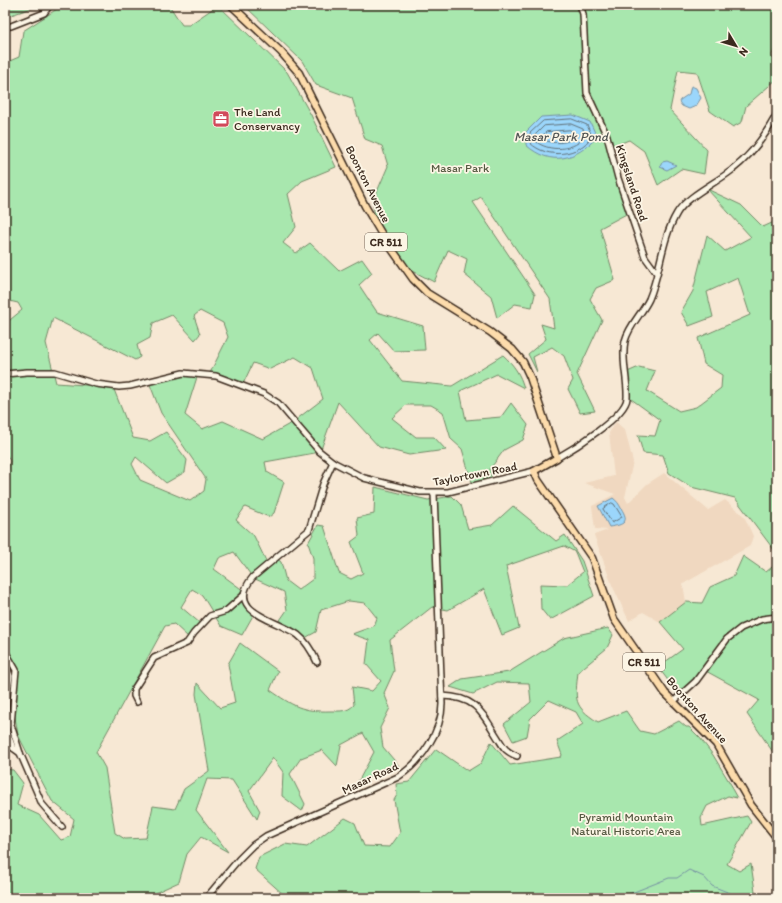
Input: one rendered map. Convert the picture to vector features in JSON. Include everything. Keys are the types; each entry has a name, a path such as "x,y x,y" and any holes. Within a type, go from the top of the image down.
{"main road":[{"name":"Boonton Avenue","path":"231,5 281,52 299,73 365,206 384,238 413,279 427,293 490,332 512,349 523,362 530,376 557,458"},
{"path":"534,471 557,458"},
{"name":"Boonton Avenue","path":"534,471 538,480 592,558 614,619 664,693 716,744 752,805 777,838"}],"street":[{"path":"11,26 44,12 50,5"},
{"name":"Kingsland Road","path":"580,5 583,14 586,93 607,136 618,178 646,257 656,272"},
{"path":"557,458 583,442 620,412 625,406 627,398 624,362 625,342 631,327 649,298 665,239 679,209 731,171 752,153 777,114"},
{"name":"Taylortown Road","path":"5,374 55,372 96,384 119,387 134,385 183,373 216,376 264,394 278,403 319,451 333,462 374,481 420,492 448,492 534,471"},
{"path":"317,662 310,648 303,639 254,612 246,603 244,595 245,587 252,577 309,530 323,484 333,462"},
{"name":"Masar Road","path":"206,898 243,855 253,845 266,836 407,771 436,731 442,713 442,696 434,493"},
{"path":"137,702 134,696 134,689 154,658 187,644 194,633 210,616 226,611 244,595"},
{"path":"673,702 696,681 727,640 741,628 762,619 777,617"},
{"path":"5,651 16,670 11,711 11,726 20,753 44,806 62,827"},
{"path":"10,658 5,662 10,676 5,710 11,711"},
{"path":"442,696 462,698 472,703 496,734 506,751 517,756"},
{"path":"5,727 13,748 20,753"}],"shaded area":[{"path":"616,422 625,430 633,462 625,497 628,503 647,484 664,473 708,510 725,500 744,516 753,536 750,546 683,584 686,602 660,622 643,612 629,621 612,585 594,535 608,530 595,529 592,506 615,494 584,483 614,476 609,433"}],"green space":[{"path":"5,5 41,5 11,15 5,13"},
{"path":"57,5 169,5 182,25 189,25 218,5 287,72 311,115 336,167 302,181 288,194 296,227 283,243 296,253 310,243 339,271 362,259 372,273 359,285 377,312 423,326 425,350 394,351 378,333 370,340 402,381 452,386 503,355 516,370 524,388 497,374 460,391 466,420 501,417 511,403 528,425 523,440 504,450 490,469 492,482 473,486 462,449 451,439 443,412 431,405 406,405 392,418 416,437 434,437 446,450 409,455 379,447 338,402 320,452 265,462 267,472 284,482 274,513 269,517 245,507 236,520 254,536 268,565 276,558 281,562 286,581 298,590 313,579 313,558 308,543 318,525 324,526 339,573 351,579 363,573 351,542 359,536 357,518 374,514 375,487 428,500 452,496 461,505 468,529 492,525 513,506 556,541 565,535 582,561 594,596 550,620 541,609 540,584 567,585 583,572 575,552 564,546 506,566 519,628 502,635 484,589 448,610 432,607 390,640 394,671 384,693 390,708 380,728 383,747 399,766 358,782 374,752 363,733 341,745 337,766 322,750 301,758 290,774 305,804 302,811 282,796 283,772 273,758 249,791 260,811 257,819 232,780 207,779 196,810 228,852 201,837 187,854 179,882 144,898 5,898 5,769 13,770 23,783 17,805 39,815 61,840 70,837 74,819 52,801 18,735 9,682 10,666 5,659 5,478 10,461 5,452 5,324 22,310 18,303 5,300 5,63 19,57 23,31 57,9","holes":["200,311 223,323 228,337 209,375 242,386 253,363 270,369 295,357 313,368 323,399 293,422 263,439 223,421 202,429 185,415 198,374 149,382 161,413 206,479 204,491 190,501 140,480 132,464 136,457 166,483 185,472 187,460 166,432 150,441 133,438 113,387 56,383 46,343 53,318 135,360 140,357 137,345 150,338 153,323 172,315 195,340 200,334 194,316","234,552 253,578 284,592 287,610 278,623 303,639 316,632 321,610 349,601 365,603 377,618 374,626 352,634 369,640 366,664 381,681 372,691 352,687 354,705 346,710 321,711 305,709 292,704 270,690 278,671 240,643 228,664 235,703 220,708 197,683 196,694 209,771 184,789 175,809 153,806 146,838 125,839 115,833 105,768 96,752 165,626 174,624 189,638 201,624 181,607 192,589 202,595 221,626 242,635 255,612 244,591 214,569 219,558"]},
{"name":"Masar Park","path":"244,5 777,5 777,43 772,55 777,79 746,106 742,122 733,127 710,111 697,72 678,70 670,110 707,150 704,174 681,169 658,185 644,151 629,140 611,147 632,211 600,228 615,280 596,288 590,299 602,320 577,374 595,411 580,413 568,389 573,380 564,356 552,347 533,357 537,372 528,354 546,339 541,324 554,328 550,299 481,197 473,202 535,294 532,307 515,304 497,318 491,296 464,274 467,259 448,250 434,282 407,268 375,219 373,201 388,166 382,146 365,139 352,98 316,85 302,61"},
{"path":"707,189 741,205 763,227 774,222 777,224 777,554 735,498 691,487 669,473 663,455 643,453 638,435 655,436 660,420 627,396 625,373 639,367 655,371 647,391 679,411 696,407 721,388 722,375 704,364 698,338 750,315 738,278 707,292 713,317 689,326 681,312 693,291 707,235 725,251 751,237"},
{"path":"743,556 766,572 777,563 777,758 747,714 759,700 704,670 679,695 658,667 683,649 660,622 686,602 702,603 710,587 734,576"},
{"name":"Pyramid Mountain Natural Historic Area","path":"608,628 613,635 607,648 578,672 576,696 580,707 598,722 626,711 640,731 654,734 679,721 686,727 689,727 700,738 713,755 733,788 732,789 737,798 728,796 707,806 701,818 702,826 747,816 751,822 727,864 739,871 751,864 756,898 282,898 284,895 255,869 259,857 285,844 307,847 345,818 355,823 364,846 390,847 400,833 394,800 397,795 396,784 409,782 436,749 468,771 481,763 491,742 510,765 561,757 562,755 557,741 583,724 576,712 549,700 530,719 527,736 513,741 504,724 531,702 529,683 497,682 473,694 450,687 462,679 509,672 564,638"}],"water":[{"path":"691,86 696,88 701,98 696,106 689,109 682,106 679,102 689,94"},
{"name":"Masar Park Pond","path":"573,115 590,122 597,137 581,151 563,158 554,158 535,152 526,145 526,132 541,117"},
{"path":"667,161 676,165 667,170 660,167 662,162"},
{"path":"613,498 617,501 624,513 625,520 622,524 609,527 598,506"}],"waterway":[{"path":"619,898 669,878 677,878 689,870 704,877 712,886 735,895 749,894"}],"place":[{"name":"The Land Conservancy","path":"221,119"}]}
